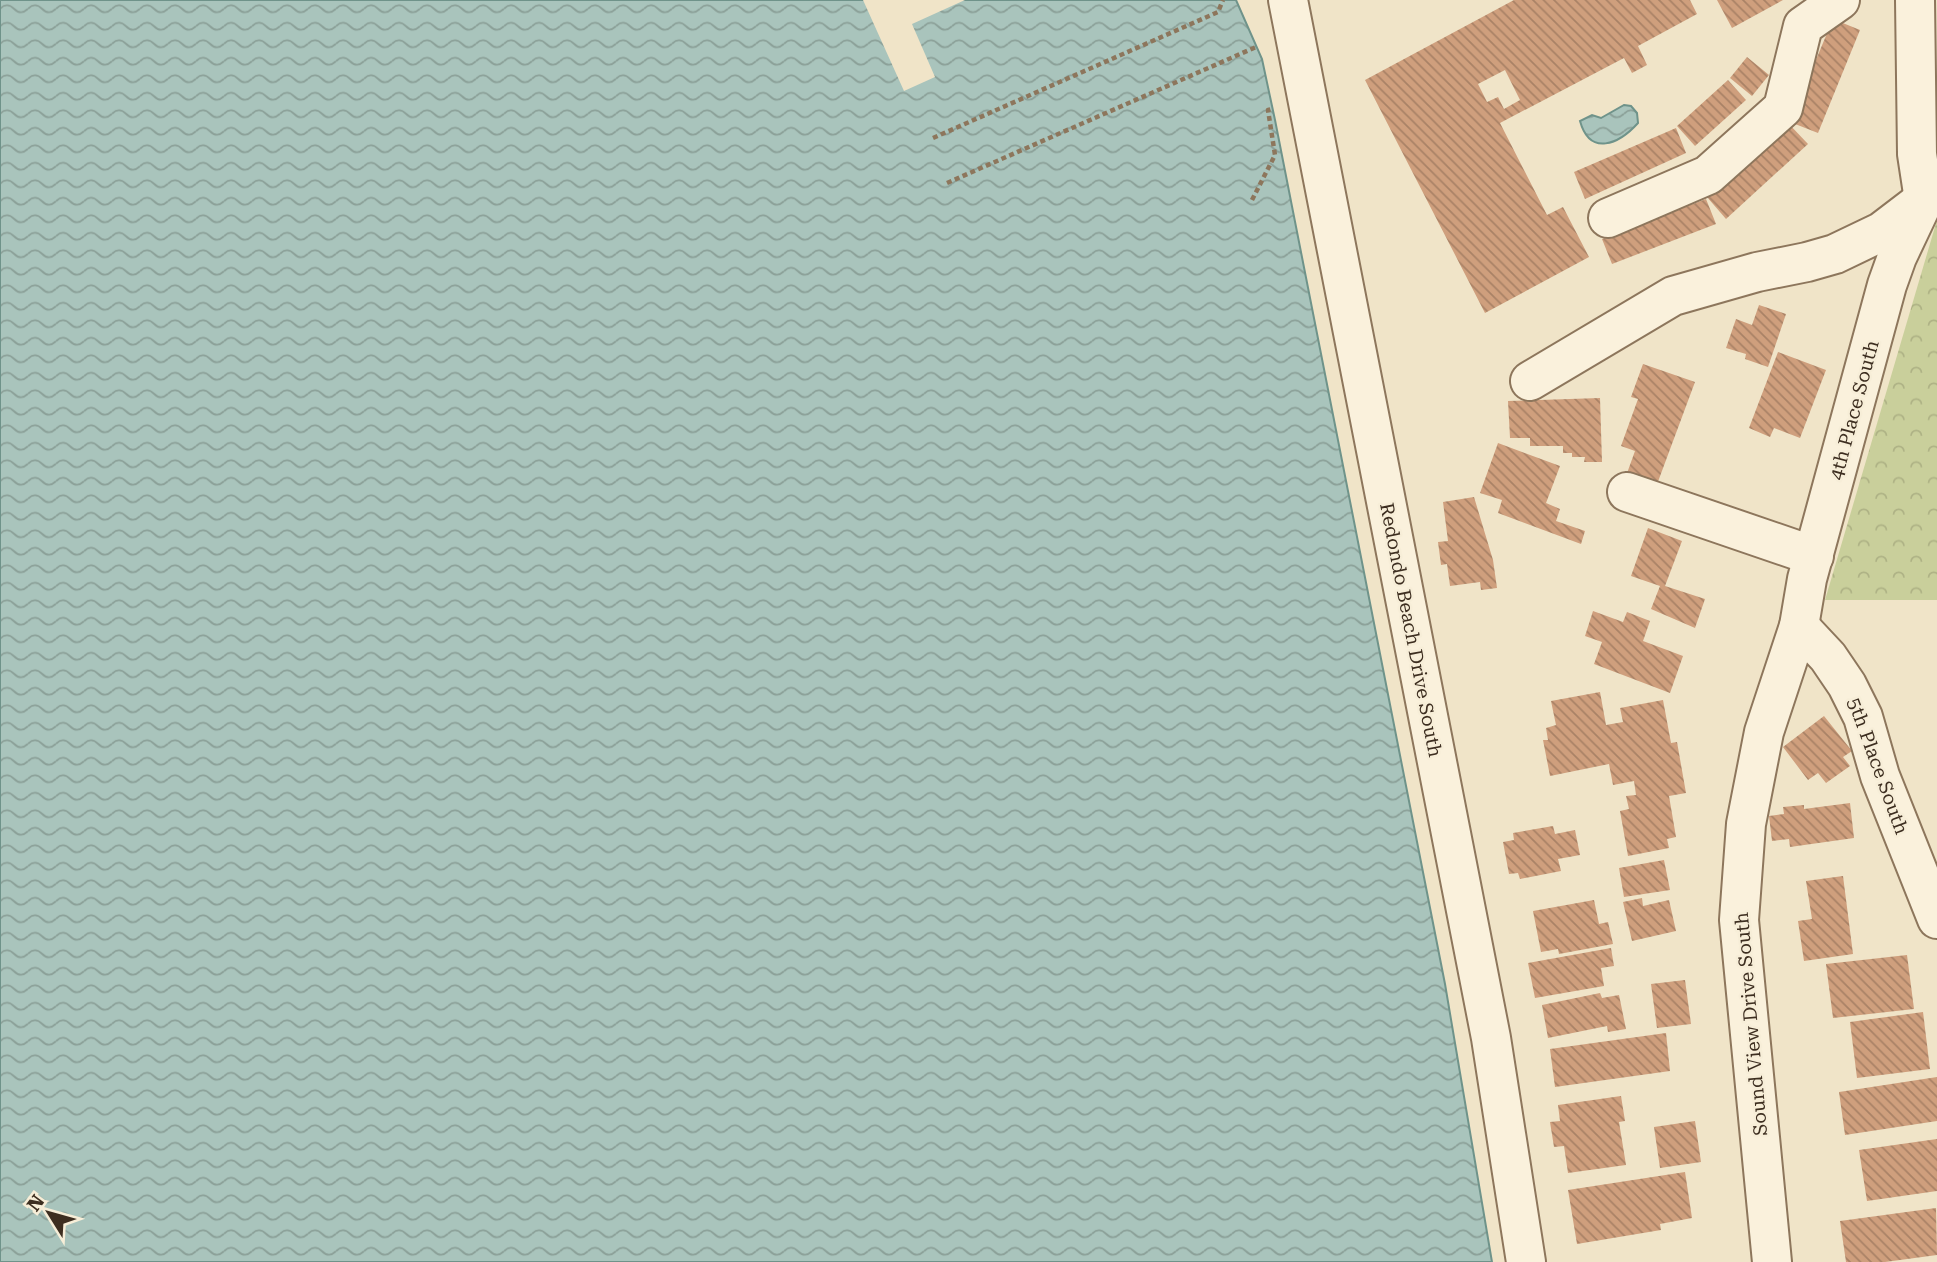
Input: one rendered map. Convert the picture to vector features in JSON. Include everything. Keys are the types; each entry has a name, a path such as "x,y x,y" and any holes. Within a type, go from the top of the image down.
{"street":[{"path":"1608,218 1708,175 1783,108 1803,26 1840,0"},
{"path":"1530,382 1673,296 1835,254 1930,205 1917,154 1915,0"},
{"name":"Redondo Beach Drive South","path":"1296,3 1491,1038 1526,1262"},
{"name":"4th Place South","path":"1799,626 1814,556 1887,285 1897,257 1930,205"},
{"path":"1627,492 1814,556"},
{"name":"5th Place South","path":"1799,626 1828,657 1863,717 1880,776 1937,919"},
{"name":"Sound View Drive South","path":"1772,1262 1739,920 1746,824 1764,732 1799,626"}],"path":[{"path":"933,138 1218,12 1223,0"},
{"path":"947,183 1256,47"},
{"path":"1252,200 1276,155 1268,110"}],"green space":[{"path":"1937,220 1937,600 1825,600"}],"water":[{"path":"0,0 1236,0 1262,59 1275,120 1445,984 1492,1262 0,1262"},
{"path":"1624,105 1631,106 1637,113 1638,123 1622,137 1598,143 1585,132 1580,121 1592,115 1601,118"}],"pier":[{"path":"863,0 965,0 912,24 935,77 904,91"}],"building":[{"path":"1514,0 1690,0 1697,14 1638,46 1647,65 1632,73 1624,58 1500,123 1547,215 1563,207 1589,257 1485,313 1365,80","holes":["1505,70 1520,100 1504,109 1498,97 1487,102 1478,84"]},
{"path":"1717,0 1783,0 1732,28"},
{"path":"1833,19 1860,30 1818,133 1790,122"},
{"path":"1747,57 1769,75 1752,96 1730,78"},
{"path":"1728,80 1746,100 1695,146 1677,126"},
{"path":"1788,123 1808,144 1726,219 1707,197"},
{"path":"1676,128 1686,153 1585,199 1574,172"},
{"path":"1706,199 1716,224 1612,264 1602,239"},
{"path":"1759,305 1786,314 1768,367 1745,359 1746,354 1726,348 1736,319 1752,325"},
{"path":"1778,352 1826,370 1800,438 1774,428 1770,437 1749,428"},
{"path":"1643,364 1695,382 1656,487 1626,476 1635,451 1621,446 1638,399 1631,397"},
{"path":"1600,398 1602,462 1584,462 1585,457 1572,457 1572,453 1563,453 1563,446 1530,446 1530,438 1510,438 1508,401"},
{"path":"1498,443 1560,466 1546,503 1560,509 1556,521 1585,531 1581,544 1498,513 1502,500 1480,493"},
{"path":"1474,497 1493,560 1497,588 1481,590 1480,582 1450,586 1447,564 1441,565 1438,542 1448,541 1443,502"},
{"path":"1648,528 1682,541 1665,586 1705,599 1695,628 1651,609 1660,586 1631,576"},
{"path":"1593,611 1623,622 1627,612 1650,621 1643,641 1683,656 1670,693 1594,664 1602,642 1585,636"},
{"path":"1600,692 1606,725 1623,722 1620,708 1663,700 1671,743 1677,742 1686,793 1669,796 1676,837 1667,839 1669,848 1628,856 1620,811 1629,809 1626,796 1636,795 1634,781 1613,785 1609,764 1550,776 1543,740 1548,740 1546,728 1556,725 1551,701"},
{"path":"1824,716 1852,751 1843,757 1850,766 1826,783 1818,773 1808,780 1783,747"},
{"path":"1850,803 1854,838 1790,847 1789,839 1772,841 1769,816 1784,814 1783,807 1804,805 1804,809"},
{"path":"1553,826 1555,834 1575,830 1580,855 1558,859 1561,871 1520,879 1518,873 1509,874 1503,842 1514,840 1513,833"},
{"path":"1664,860 1670,890 1624,897 1619,868"},
{"path":"1843,876 1853,954 1804,961 1798,921 1812,919 1806,881"},
{"path":"1642,898 1643,906 1669,900 1676,931 1632,941 1623,902"},
{"path":"1594,900 1599,924 1608,922 1613,944 1559,954 1558,949 1541,952 1533,911"},
{"path":"1611,948 1614,966 1601,968 1604,986 1535,998 1528,963"},
{"path":"1907,955 1914,1009 1833,1018 1826,964"},
{"path":"1685,980 1691,1024 1657,1028 1651,984"},
{"path":"1600,993 1602,998 1619,995 1626,1029 1608,1032 1607,1026 1548,1038 1542,1005"},
{"path":"1923,1012 1930,1069 1857,1078 1850,1022"},
{"path":"1666,1033 1670,1071 1555,1087 1550,1049"},
{"path":"1937,1077 1937,1121 1845,1135 1839,1092"},
{"path":"1621,1096 1625,1121 1619,1122 1626,1165 1568,1173 1564,1146 1554,1147 1550,1122 1560,1121 1558,1105"},
{"path":"1695,1121 1701,1162 1660,1168 1654,1127"},
{"path":"1937,1139 1937,1191 1867,1201 1859,1150"},
{"path":"1685,1172 1692,1218 1660,1224 1661,1230 1577,1244 1568,1190"},
{"path":"1936,1208 1937,1255 1885,1262 1846,1262 1840,1221"}]}
